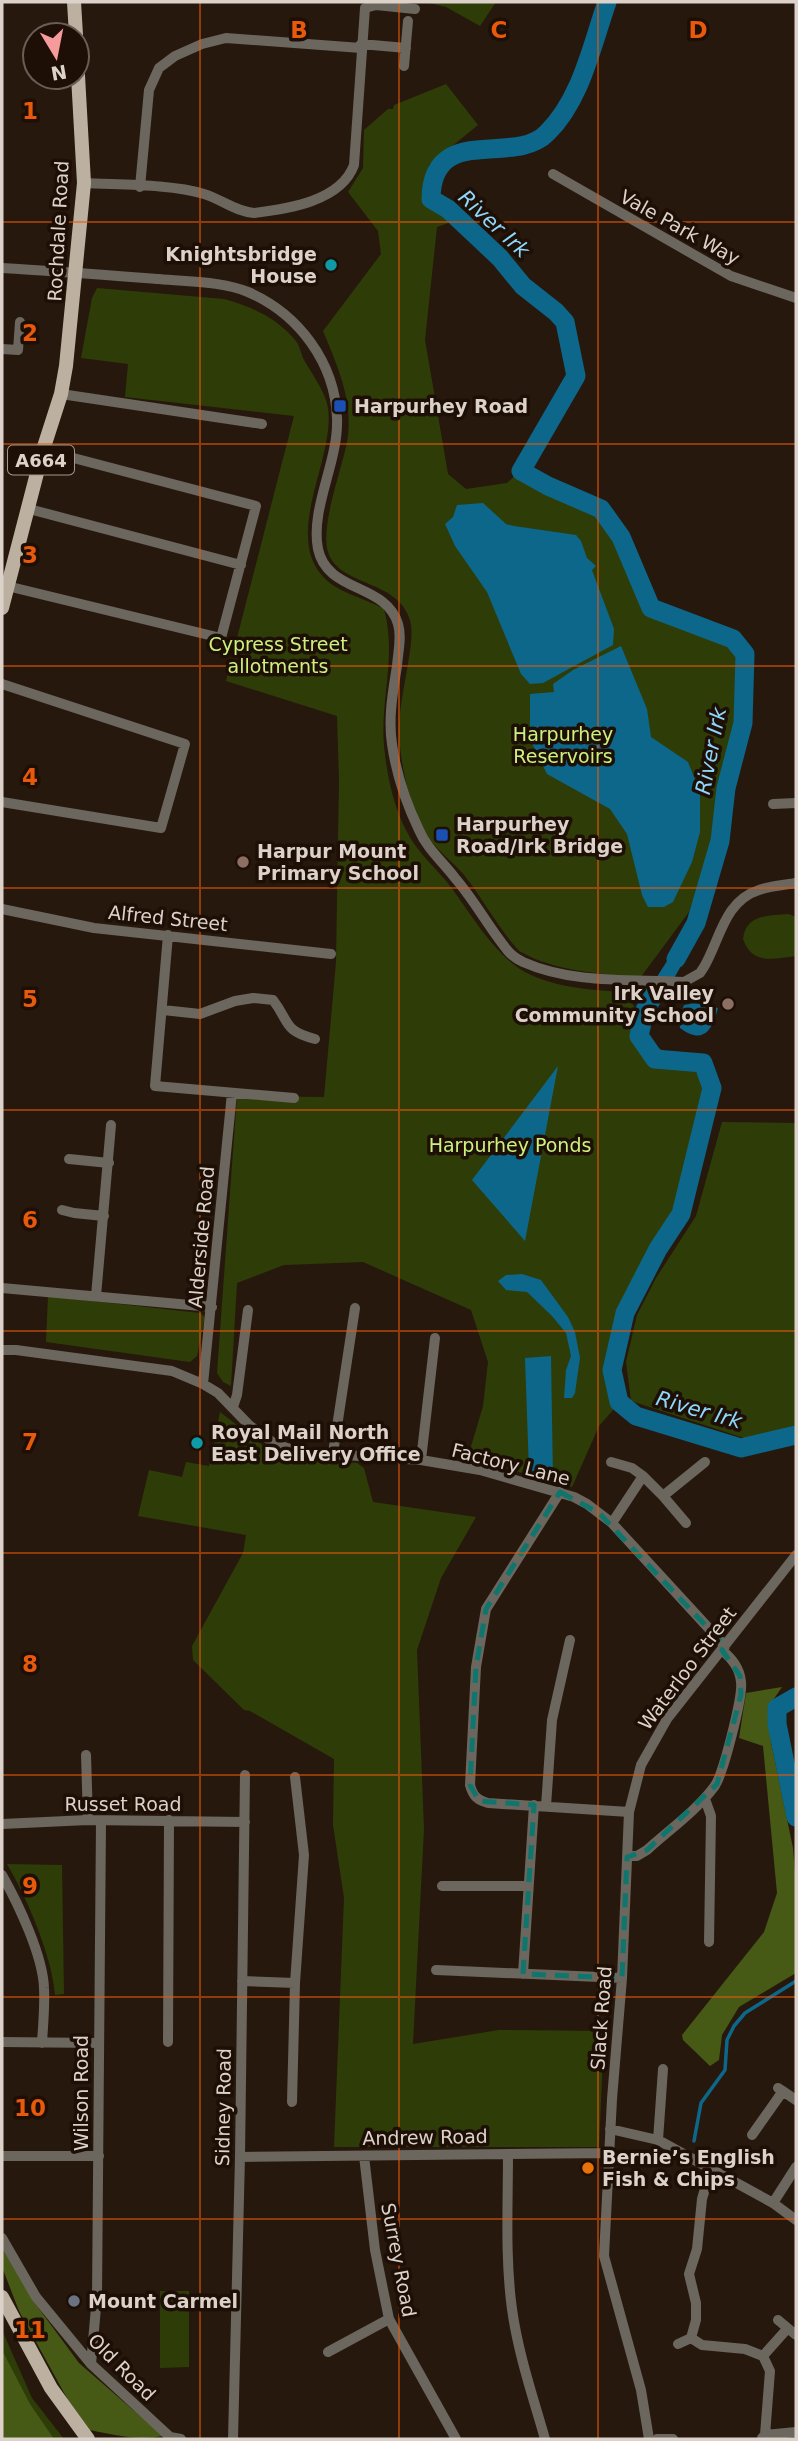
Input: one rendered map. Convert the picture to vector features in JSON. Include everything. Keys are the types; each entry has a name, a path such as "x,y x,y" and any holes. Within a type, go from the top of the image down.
{"main road":[{"path":"74,2 75,21"},
{"name":"Rochdale Road","path":"2,608 43,450 61,394 66,366 84,183 79,91"},
{"path":"2,2297 51,2388 88,2439"}],"street":[{"path":"84,183 203,194 222,200 244,212 254,213 321,198 336,191 354,166 361,46 367,6 415,9"},
{"path":"404,66 408,21"},
{"path":"140,187 149,90 159,68 175,56 202,44 226,38 406,48"},
{"name":"Vale Park Way","path":"553,174 731,276 796,298"},
{"path":"2,268 212,284 247,292 287,315 316,347 332,381 337,419 335,444 317,526 318,551 327,569 340,581 383,600 393,612 399,625 400,639 391,708 391,742 403,790 420,832 435,855 456,878 511,955 555,973 574,976 684,982 704,968 736,903 761,889 796,883"},
{"path":"2,349 18,351 20,322"},
{"path":"61,394 262,424"},
{"path":"7,586 222,638 256,506 43,450"},
{"path":"29,509 241,565"},
{"path":"2,684 185,744 161,828 2,802"},
{"path":"773,804 796,803"},
{"name":"Alfred Street","path":"2,909 86,927 331,954"},
{"path":"168,935 155,1086 294,1098"},
{"path":"163,1010 200,1014 235,1001 253,998 272,1000 297,1035 314,1039"},
{"name":"Alderside Road","path":"203,1384 232,1093"},
{"path":"96,1296 111,1125"},
{"path":"69,1159 108,1163"},
{"path":"62,1210 104,1216"},
{"path":"2,1288 212,1307"},
{"path":"333,1453 355,1308"},
{"path":"233,1407 237,1395 248,1310"},
{"path":"421,1460 435,1338"},
{"name":"Factory Lane","path":"2,1350 172,1371 203,1384 233,1407 249,1426 275,1444 299,1451 421,1460 480,1470 560,1492 587,1504 612,1523 724,1648"},
{"path":"611,1462 632,1468 643,1476 686,1523"},
{"path":"663,1496 705,1462"},
{"path":"612,1523 643,1476"},
{"path":"560,1492 486,1609 476,1667 470,1785 472,1794 479,1801 488,1803 629,1812"},
{"name":"Waterloo Street","path":"627,1856 629,1812 640,1765 653,1740 796,1555"},
{"path":"523,1974 528,1886 552,1720 570,1640"},
{"path":"627,1856 643,1853 705,1799 717,1784 741,1695 738,1670 724,1648"},
{"path":"86,1755 88,1820"},
{"name":"Sidney Road","path":"233,2439 245,1775"},
{"path":"292,2102 295,1983 304,1854 295,1777"},
{"path":"705,1799 712,1816 709,1942"},
{"name":"Russet Road","path":"2,1824 88,1820 245,1822"},
{"path":"168,2042 169,1820"},
{"name":"Wilson Road","path":"90,2364 97,2296 101,1821"},
{"name":"Slack Road","path":"627,1856 604,2256 641,2390 649,2439"},
{"path":"2,1875 12,1892 34,1946 44,1985 42,2043"},
{"path":"442,1886 528,1886"},
{"path":"436,1970 622,1978"},
{"path":"242,1981 295,1983"},
{"path":"2,2042 99,2043"},
{"path":"659,2140 663,2069"},
{"path":"752,2135 789,2093"},
{"path":"610,2129 659,2140 773,2203 796,2220"},
{"name":"Andrew Road","path":"240,2157 610,2153"},
{"path":"508,2154 508,2260 512,2311 524,2368 545,2439"},
{"path":"2,2156 99,2156"},
{"name":"Surrey Road","path":"364,2156 375,2250 389,2319 456,2439"},
{"path":"773,2203 796,2167"},
{"path":"678,2344 691,2338 696,2320 696,2303 689,2274 697,2249 702,2199 710,2168"},
{"name":"Old Road","path":"2,2238 36,2297 90,2364 170,2437 181,2439"},
{"path":"328,2352 389,2319"},
{"path":"763,2356 792,2332 778,2320"},
{"path":"691,2338 702,2345 745,2349 763,2356 770,2371 762,2437 796,2432"},
{"path":"657,2439 673,2439"}],"highlighted area":[{"path":"560,1492 599,1513 725,1646 722,1650 740,1676 741,1695 717,1784 647,1850 627,1857 622,1978 523,1974 534,1805 479,1801 470,1785 476,1667 486,1609"}],"green space":[{"path":"425,2 496,2 480,26 446,7"},
{"name":"Harpurhey Reservoirs","path":"446,84 478,125 429,165 443,211 451,222 437,227 425,340 448,474 466,489 507,483 517,474 598,512 616,537 647,610 727,642 739,658 736,722 717,788 714,843 689,912 640,978 564,968 521,952 463,874 425,833 406,780 399,736 411,638 410,620 394,597 344,572 334,563 328,552 327,528 349,427 343,385 323,331 381,254 378,231 348,192 363,168 364,130 388,109 393,109 394,105"},
{"name":"Harpurhey Ponds","path":"97,288 224,299 263,314 281,326 296,341 322,390 328,408 325,449 309,515 311,555 326,580 384,609 388,627 389,661 384,746 391,790 407,832 486,936 507,959 531,975 557,984 635,993 632,1003 655,1046 693,1066 703,1087 677,1211 652,1250 619,1312 606,1370 613,1410 599,1426 572,1487 467,1460 483,1406 488,1362 471,1310 363,1262 284,1265 237,1283 231,1386 223,1382 217,1373 237,1096 324,1097 336,962 339,780 337,716 226,681 294,416 125,397 128,364 81,358 92,298"},
{"path":"789,914 796,917 796,956 764,958 752,953 743,939 748,925 759,918"},
{"path":"722,1122 796,1123 796,1425 747,1439 631,1401 626,1362 637,1315 656,1278 696,1216"},
{"path":"48,1296 200,1313 205,1317 197,1356 190,1362 46,1342"},
{"path":"220,1412 279,1458 357,1463 364,1468 373,1502 476,1517 441,1578 417,1650 424,1829 413,2044 499,2030 604,2031 599,2147 334,2147 344,1898 333,1825 334,1759 244,1710 193,1660 192,1646 243,1553 246,1535 138,1516 149,1470 182,1477 186,1462 209,1466"},
{"path":"782,1687 769,1706 771,1742 793,1848 796,1973 739,2007 722,2035 719,2060 710,2066 683,2040 682,2035 764,1932 777,1893 763,1746 739,1738 746,1693"},
{"path":"7,1864 62,1865 64,1994 55,1995 49,1963 37,1928 23,1893"},
{"path":"2,2246 34,2302 79,2363 163,2436 135,2438 90,2430 68,2400 19,2311 2,2267"},
{"path":"160,2291 189,2291 189,2367 160,2368"},
{"path":"2,2330 32,2398 64,2439 2,2439"},
{"path":"2,2350 30,2404 54,2439 2,2439"}],"water":[{"path":"483,503 506,524 576,535 587,558 596,566 592,570 614,629 613,645 543,683 530,684 521,674 487,592 455,546 445,524 453,517 457,505"},
{"path":"621,646 647,709 651,737 688,762 700,792 700,832 692,862 673,902 664,907 648,907 642,895 627,834 610,809 547,774 530,739 530,694 554,692 553,684 573,670"},
{"path":"683,936 696,939 653,1016 639,1012 646,994"},
{"path":"695,1003 718,1008 713,1023 701,1035 688,1033 680,1028 679,1020 684,1005"},
{"path":"558,1066 525,1241 472,1180"},
{"path":"522,1274 541,1280 568,1317 575,1332 580,1358 572,1398 564,1398 566,1370 571,1356 566,1333 527,1292 506,1290 498,1281 506,1275"},
{"path":"551,1356 553,1478 529,1471 525,1358"}],"waterway":[{"name":"River Irk","path":"607,2 577,88 559,120 547,133 533,142 515,147 459,153 445,161 435,175 431,199 448,209 500,258 523,286 565,322 576,376 521,471 601,509 621,537 651,608 733,639 745,654 743,723 726,788 720,841 696,923 676,959"},
{"name":"River Irk","path":"656,991 645,1010 639,1036 655,1059 703,1063 712,1088 681,1214 658,1249 625,1313 612,1370 619,1402 636,1416 741,1448 796,1435"},
{"name":"River Irk","path":"796,1697 777,1708 777,1724 796,1817"},
{"path":"694,2141 701,2103 725,2070 727,2040 734,2026 745,2013 796,1981"}],"place":[{"name":"Knightsbridge House","path":"331,265"},
{"name":"Harpurhey Road","path":"340,406"},
{"name":"Harpurhey Road/Irk Bridge","path":"442,835"},
{"name":"Harpur Mount Primary School","path":"243,862"},
{"name":"Irk Valley Community School","path":"728,1004"},
{"name":"Royal Mail North East Delivery Office","path":"197,1443"},
{"name":"Bernie’s English Fish & Chips","path":"588,2168"},
{"name":"Mount Carmel","path":"74,2301"}],"park label":[{"name":"Cypress Street allotments","path":"278,655"}]}
